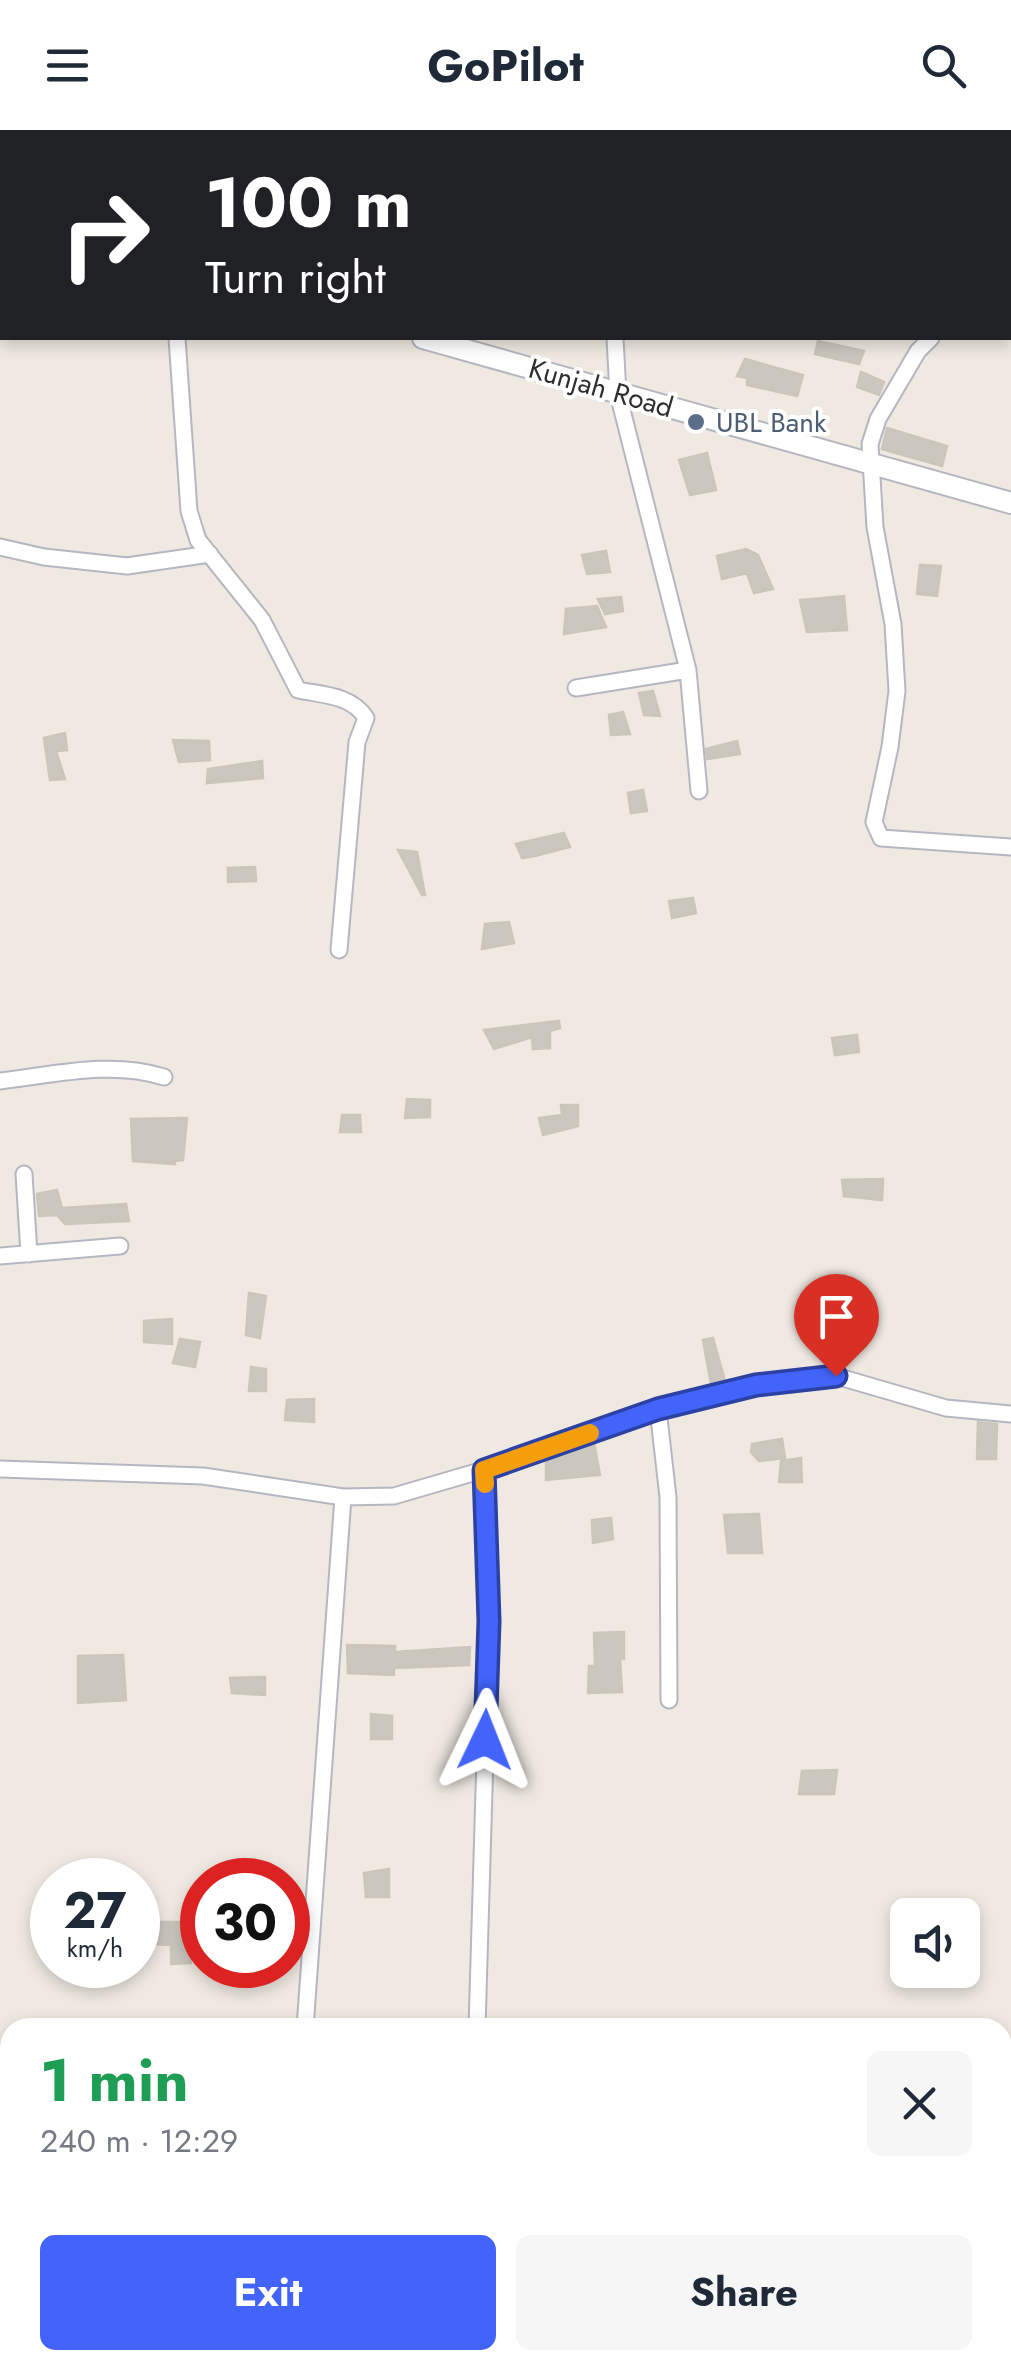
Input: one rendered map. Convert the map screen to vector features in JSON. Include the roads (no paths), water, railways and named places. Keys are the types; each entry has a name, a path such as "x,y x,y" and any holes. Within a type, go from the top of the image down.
{"street":[{"path":"177,340 188,511 198,540 262,620 298,690 344,699 359,706 366,718 357,742 339,950"},
{"name":"Kunjah Road","path":"430,340 1011,503"},
{"path":"615,340 618,394 688,670 699,791"},
{"path":"929,340 918,350 878,419 870,444 876,527 893,624 897,690 874,822 881,838 1011,847"},
{"path":"0,547 44,558 127,566 210,554"},
{"path":"576,688 688,670"},
{"path":"0,1081 94,1069 164,1077"},
{"path":"24,1174 28,1254"},
{"path":"0,1256 120,1246"},
{"path":"0,1469 203,1476 344,1498 394,1496 484,1470 658,1409 756,1385 836,1376 946,1408 1011,1414"},
{"path":"658,1409 668,1497 669,1700"},
{"path":"477,2018 489,1621 484,1470"},
{"path":"305,2018 344,1498"}],"place":[{"name":"UBL Bank","path":"696,422"}]}
